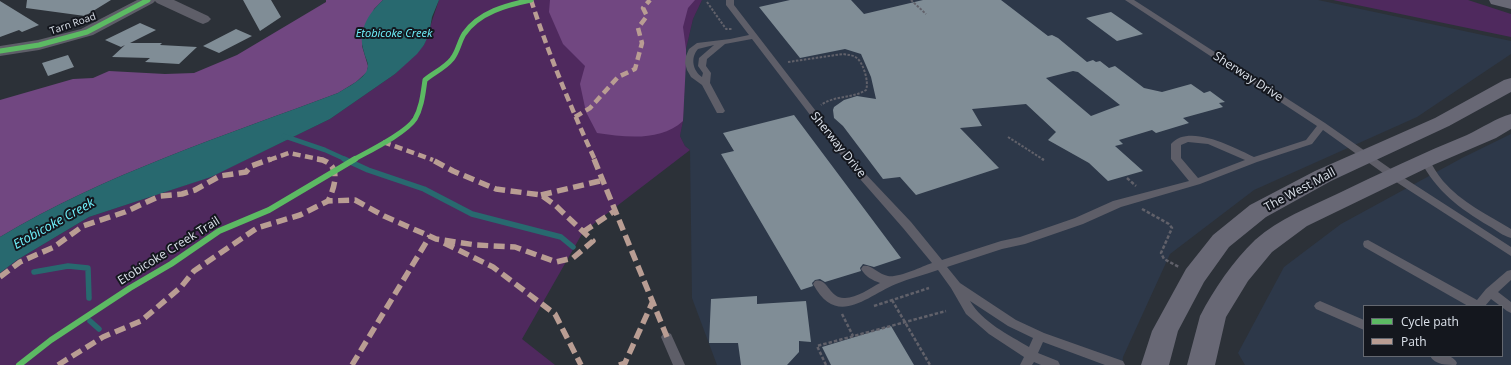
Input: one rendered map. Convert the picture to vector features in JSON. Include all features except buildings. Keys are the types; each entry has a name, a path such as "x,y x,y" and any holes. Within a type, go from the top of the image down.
{"main road":[{"path":"1497,0 1511,4"},
{"name":"The West Mall","path":"1154,365 1165,331 1195,276 1221,241 1258,211 1323,176 1442,122 1511,84"},
{"path":"1201,365 1213,316 1238,274 1264,246 1299,220 1425,160 1488,133 1511,120"}],"street":[{"name":"Tarn Road","path":"0,51 39,45 87,32 148,0"},
{"path":"162,0 203,19"}],"lane":[{"name":"Sherway Drive","path":"730,0 730,5 753,36 856,169 908,225 955,285 970,311 1029,360 1054,365"},
{"name":"Sherway Drive","path":"1129,0 1322,125 1394,176 1511,252"},
{"path":"706,83 693,76 690,69 691,52 694,47 711,42 723,42 753,36"},
{"path":"720,111 706,83 706,74 702,66 703,58 723,42"},
{"path":"819,284 828,297 837,302 846,303 862,298 892,281 1067,225 1117,204 1196,182 1254,160 1309,142 1322,125"},
{"path":"1196,182 1176,158 1176,144 1188,139 1210,140 1254,160"},
{"path":"1425,160 1430,172 1442,188 1458,202 1511,234"},
{"path":"1368,244 1476,305"},
{"path":"867,269 870,274 878,278 892,281"},
{"path":"1479,305 1490,292 1511,274"},
{"name":"Sherway Drive","path":"955,285 1012,323 1040,336 1119,365"},
{"path":"1490,292 1511,308"},
{"path":"1320,306 1363,325"},
{"path":"667,336 679,365"},
{"path":"1029,360 1040,336"},
{"path":"1439,357 1452,361"}],"path":[{"path":"911,0 926,14"},
{"path":"707,2 726,29 736,30"},
{"path":"786,62 800,62 839,54 852,55 859,60 868,84 867,88 858,93 830,99 820,105"},
{"path":"1008,137 1044,160"},
{"path":"1127,201 1169,224 1172,228 1161,253 1164,259 1195,276"},
{"path":"870,307 929,288"},
{"path":"892,300 930,365"},
{"path":"826,365 817,346 946,311"},
{"path":"847,314 841,314 853,336"}],"shaded area":[{"path":"326,0 383,0 374,9 362,46 368,66 367,72 356,82 338,93 123,175 40,214 0,237 0,100 73,79 93,78 109,71 165,74 194,73 237,55 326,2"},
{"path":"439,0 702,0 693,19 686,49 683,121 680,136 685,146 690,150 583,232 522,339 555,365 0,365 0,273 17,260 89,217 210,177 330,119 395,74 424,45"},
{"path":"550,0 695,0 688,8 683,27 686,62 683,121 674,128 653,135 619,136 597,133 586,112 580,84 585,66 563,44 549,12"},
{"path":"702,0 1318,0 1511,41 1511,54 1417,117 1254,190 1170,254 1123,357 1122,365 717,365 692,298 690,150 685,146 680,136 683,121 686,49 693,19"},
{"path":"1333,0 1468,0 1511,14 1511,37"},
{"path":"1511,134 1511,365 1245,365 1238,353 1284,267 1341,224 1462,158"}],"water":[{"name":"Etobicoke Creek","path":"383,0 439,0 432,17 429,34 424,45 417,54 395,74 330,119 211,177 89,217 17,260 0,273 0,237 40,214 123,175 338,93 354,83 362,77 368,68 368,63 362,44 365,23"}],"waterway":[{"path":"284,136 325,150 347,160"},
{"path":"344,159 368,170 424,189 472,214 561,237 573,247"},
{"path":"34,272 68,266 88,268 89,298"},
{"path":"90,321 99,329"}],"marked path":[{"path":"531,0 545,42 575,117 604,180 667,337"},
{"path":"575,117 590,108 618,77 635,69 642,43 638,28 647,16 643,8 650,0"},
{"path":"58,365 103,337 141,321 181,287 194,271 257,228 300,215 328,201 355,200 384,216 436,239 476,245 515,247 556,262 573,258 593,241 555,205 541,195 496,189 453,171 427,157 383,142"},
{"path":"0,277 20,262 54,247 83,226 125,212 160,196 182,194 195,190 220,176 246,172 251,166 289,153 323,160 329,164 335,173 336,179 328,201"},
{"path":"541,195 604,180"},
{"path":"583,232 616,210"},
{"path":"352,365 430,236"},
{"path":"444,243 493,267 555,314 581,365"},
{"path":"619,365 625,363 653,301"}],"cycle path":[{"path":"0,51 39,45 87,32 148,0"},
{"name":"Etobicoke Creek Trail","path":"19,365 51,340 130,288 171,264 219,231 269,210 399,133 414,120 420,107 425,80 452,59 462,37 470,27 485,15 503,7 531,0"}]}
